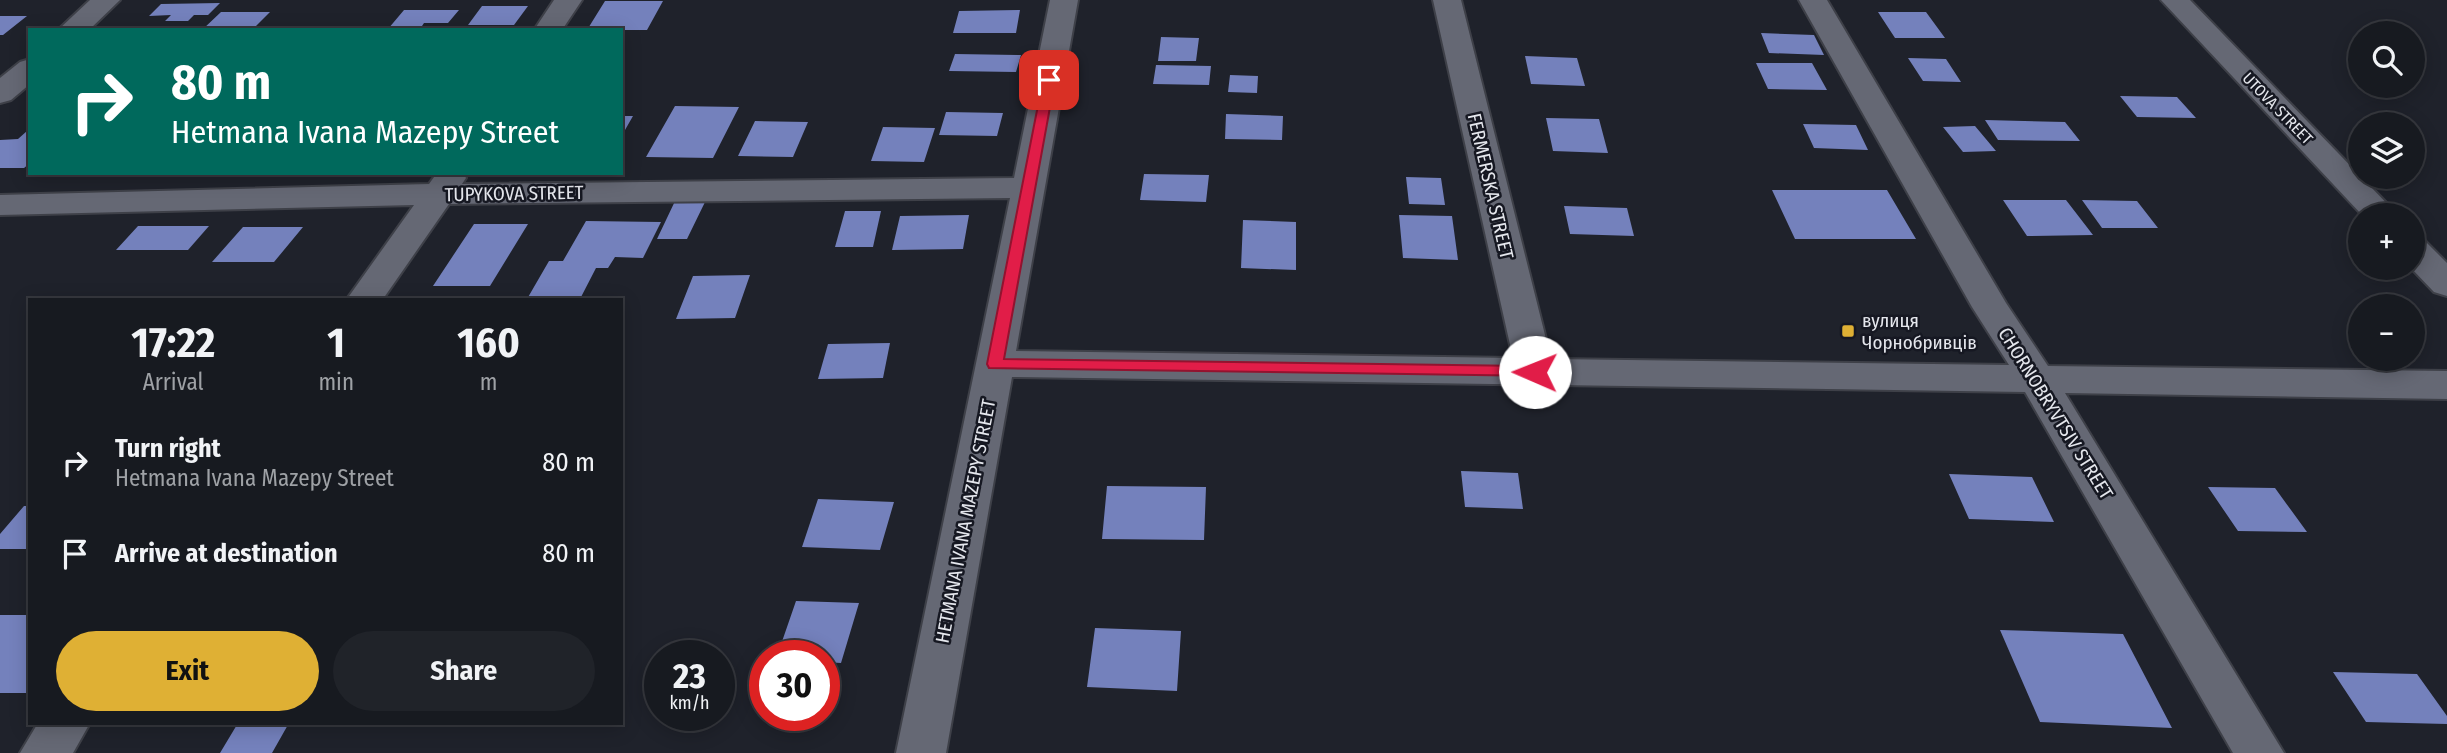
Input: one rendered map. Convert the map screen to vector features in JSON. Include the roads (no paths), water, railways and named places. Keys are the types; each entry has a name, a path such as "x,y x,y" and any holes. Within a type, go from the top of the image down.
{"street":[{"path":"74,28 106,0"},
{"path":"549,28 568,0"},
{"name":"HETMANA IVANA MAZEPY STREET","path":"921,753 1064,0"},
{"name":"FERMERSKA STREET","path":"1447,0 1535,372"},
{"name":"CHORNOBRYVTSIV STREET","path":"1813,0 1990,307 2037,379 2259,753"},
{"name":"UTOVA STREET","path":"2175,0 2370,203"},
{"path":"0,94 28,70"},
{"path":"366,298 446,184"},
{"name":"TUPYKOVA STREET","path":"0,205 446,184 1028,188"},
{"path":"2425,261 2447,284"},
{"path":"995,364 2447,385"},
{"path":"45,753 65,725"}],"place":[{"name":"вулиця Чорнобривців","path":"1848,331"}]}
